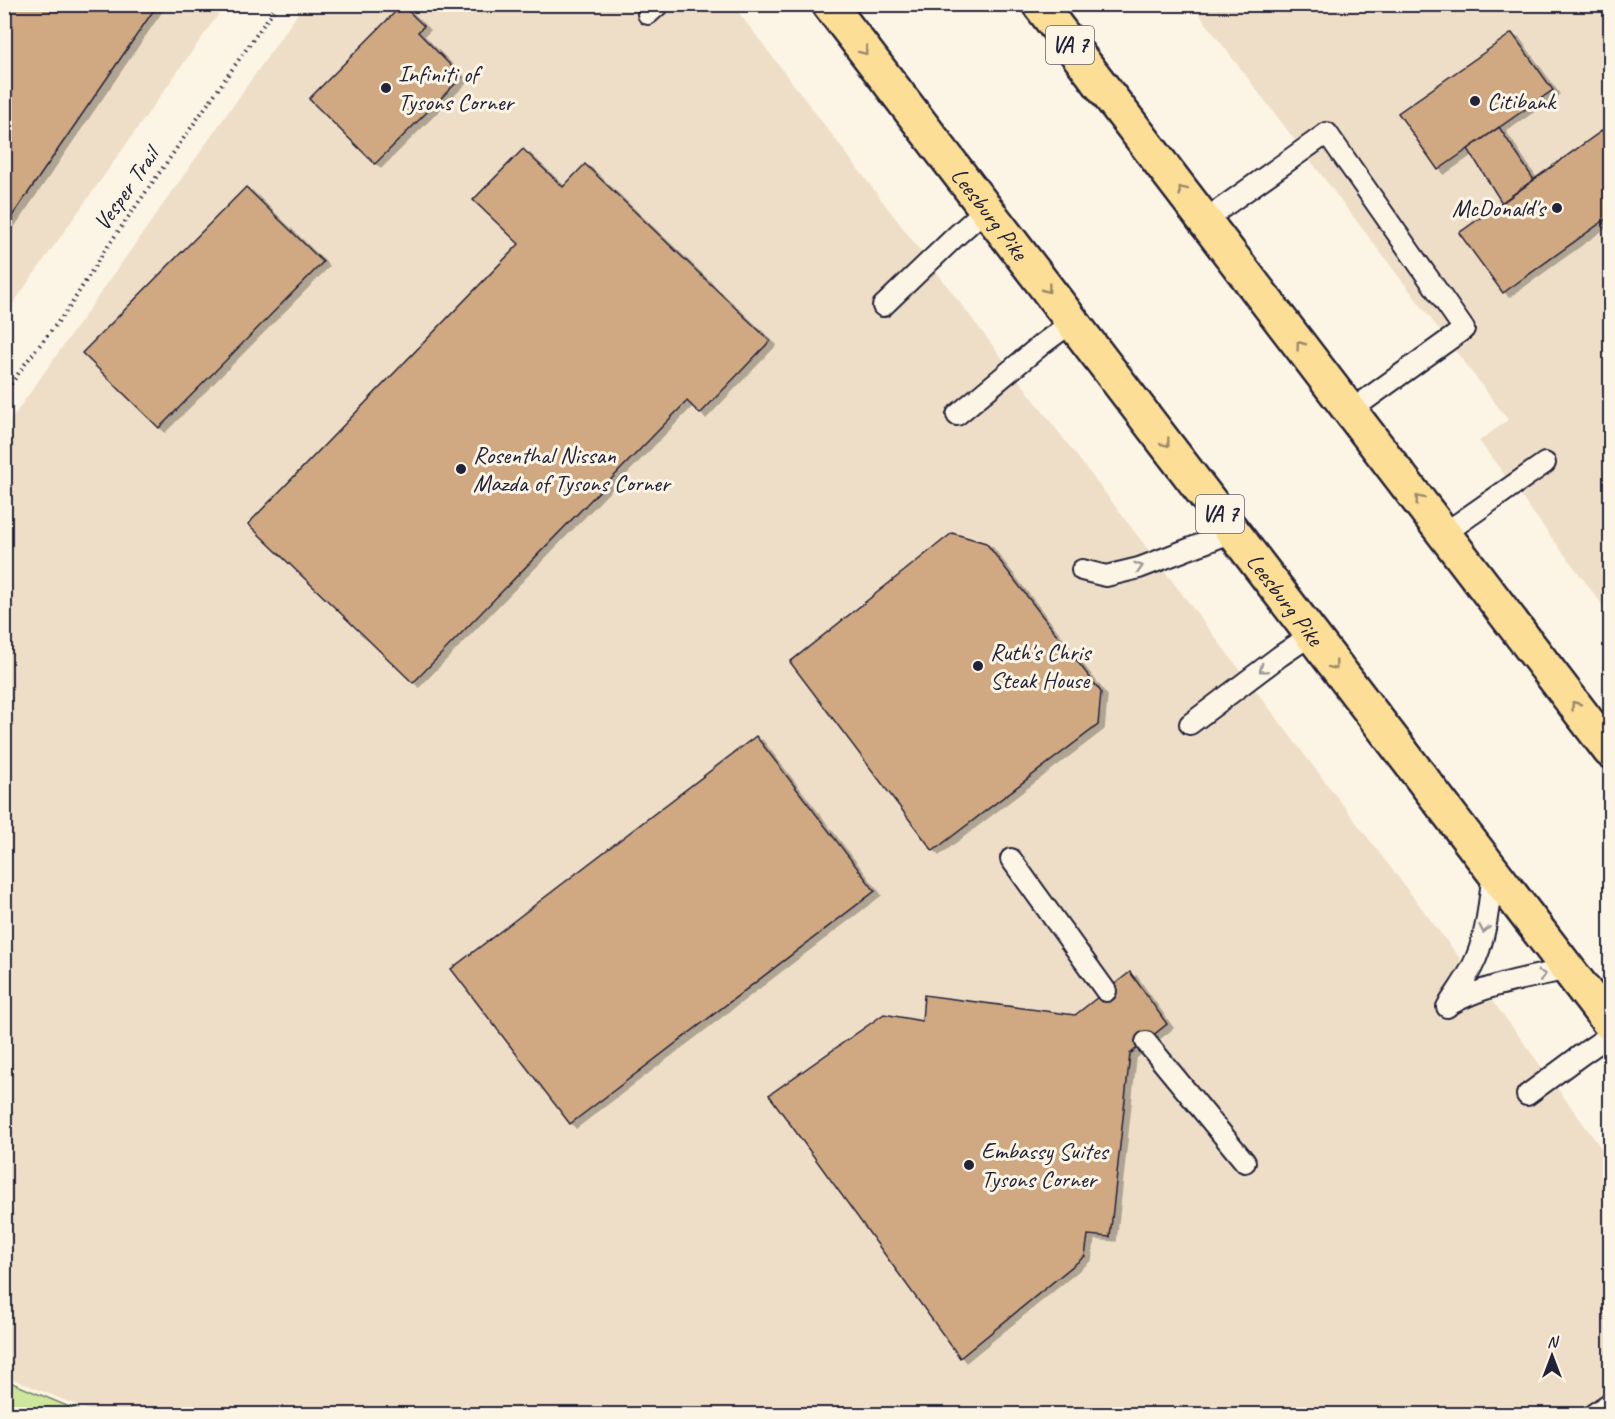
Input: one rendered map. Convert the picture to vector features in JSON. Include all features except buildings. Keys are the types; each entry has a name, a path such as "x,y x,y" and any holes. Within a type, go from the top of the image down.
{"highway":[{"name":"Leesburg Pike","path":"829,4 1611,1024"},
{"name":"VA 7","path":"1039,4 1611,751"}],"lane":[{"path":"1205,220 1327,133 1464,329 1350,411"},
{"path":"883,306 986,209"},
{"path":"957,415 1072,322"},
{"path":"1445,533 1545,463"},
{"path":"1082,570 1106,576 1139,568 1233,532"},
{"path":"1190,724 1311,635"},
{"path":"1011,859 1106,991"},
{"path":"1493,871 1486,923 1479,951 1472,968 1447,1006 1497,985 1569,969"},
{"path":"1527,1095 1611,1035"},
{"path":"1146,1042 1245,1162"},
{"path":"1594,1414 1611,1403"}],"path":[{"name":"Vesper Trail","path":"4,394 69,308 103,253 278,4"}],"shaded area":[{"path":"5,5 225,5 5,315"},
{"path":"304,5 733,5 1513,1028 1610,1160 1610,1414 98,1414 5,1376 5,428"},
{"path":"1192,5 1610,5 1610,615 1479,441 1508,420"}],"green space":[{"path":"5,1380 86,1414 5,1414"}],"place":[{"name":"Infiniti of Tysons Corner","path":"386,88"},
{"name":"Citibank","path":"1475,101"},
{"name":"McDonald's","path":"1557,208"},
{"name":"Rosenthal Nissan Mazda of Tysons Corner","path":"461,469"},
{"name":"Ruth's Chris Steak House","path":"978,666"},
{"name":"Embassy Suites Tysons Corner","path":"969,1165"}]}
